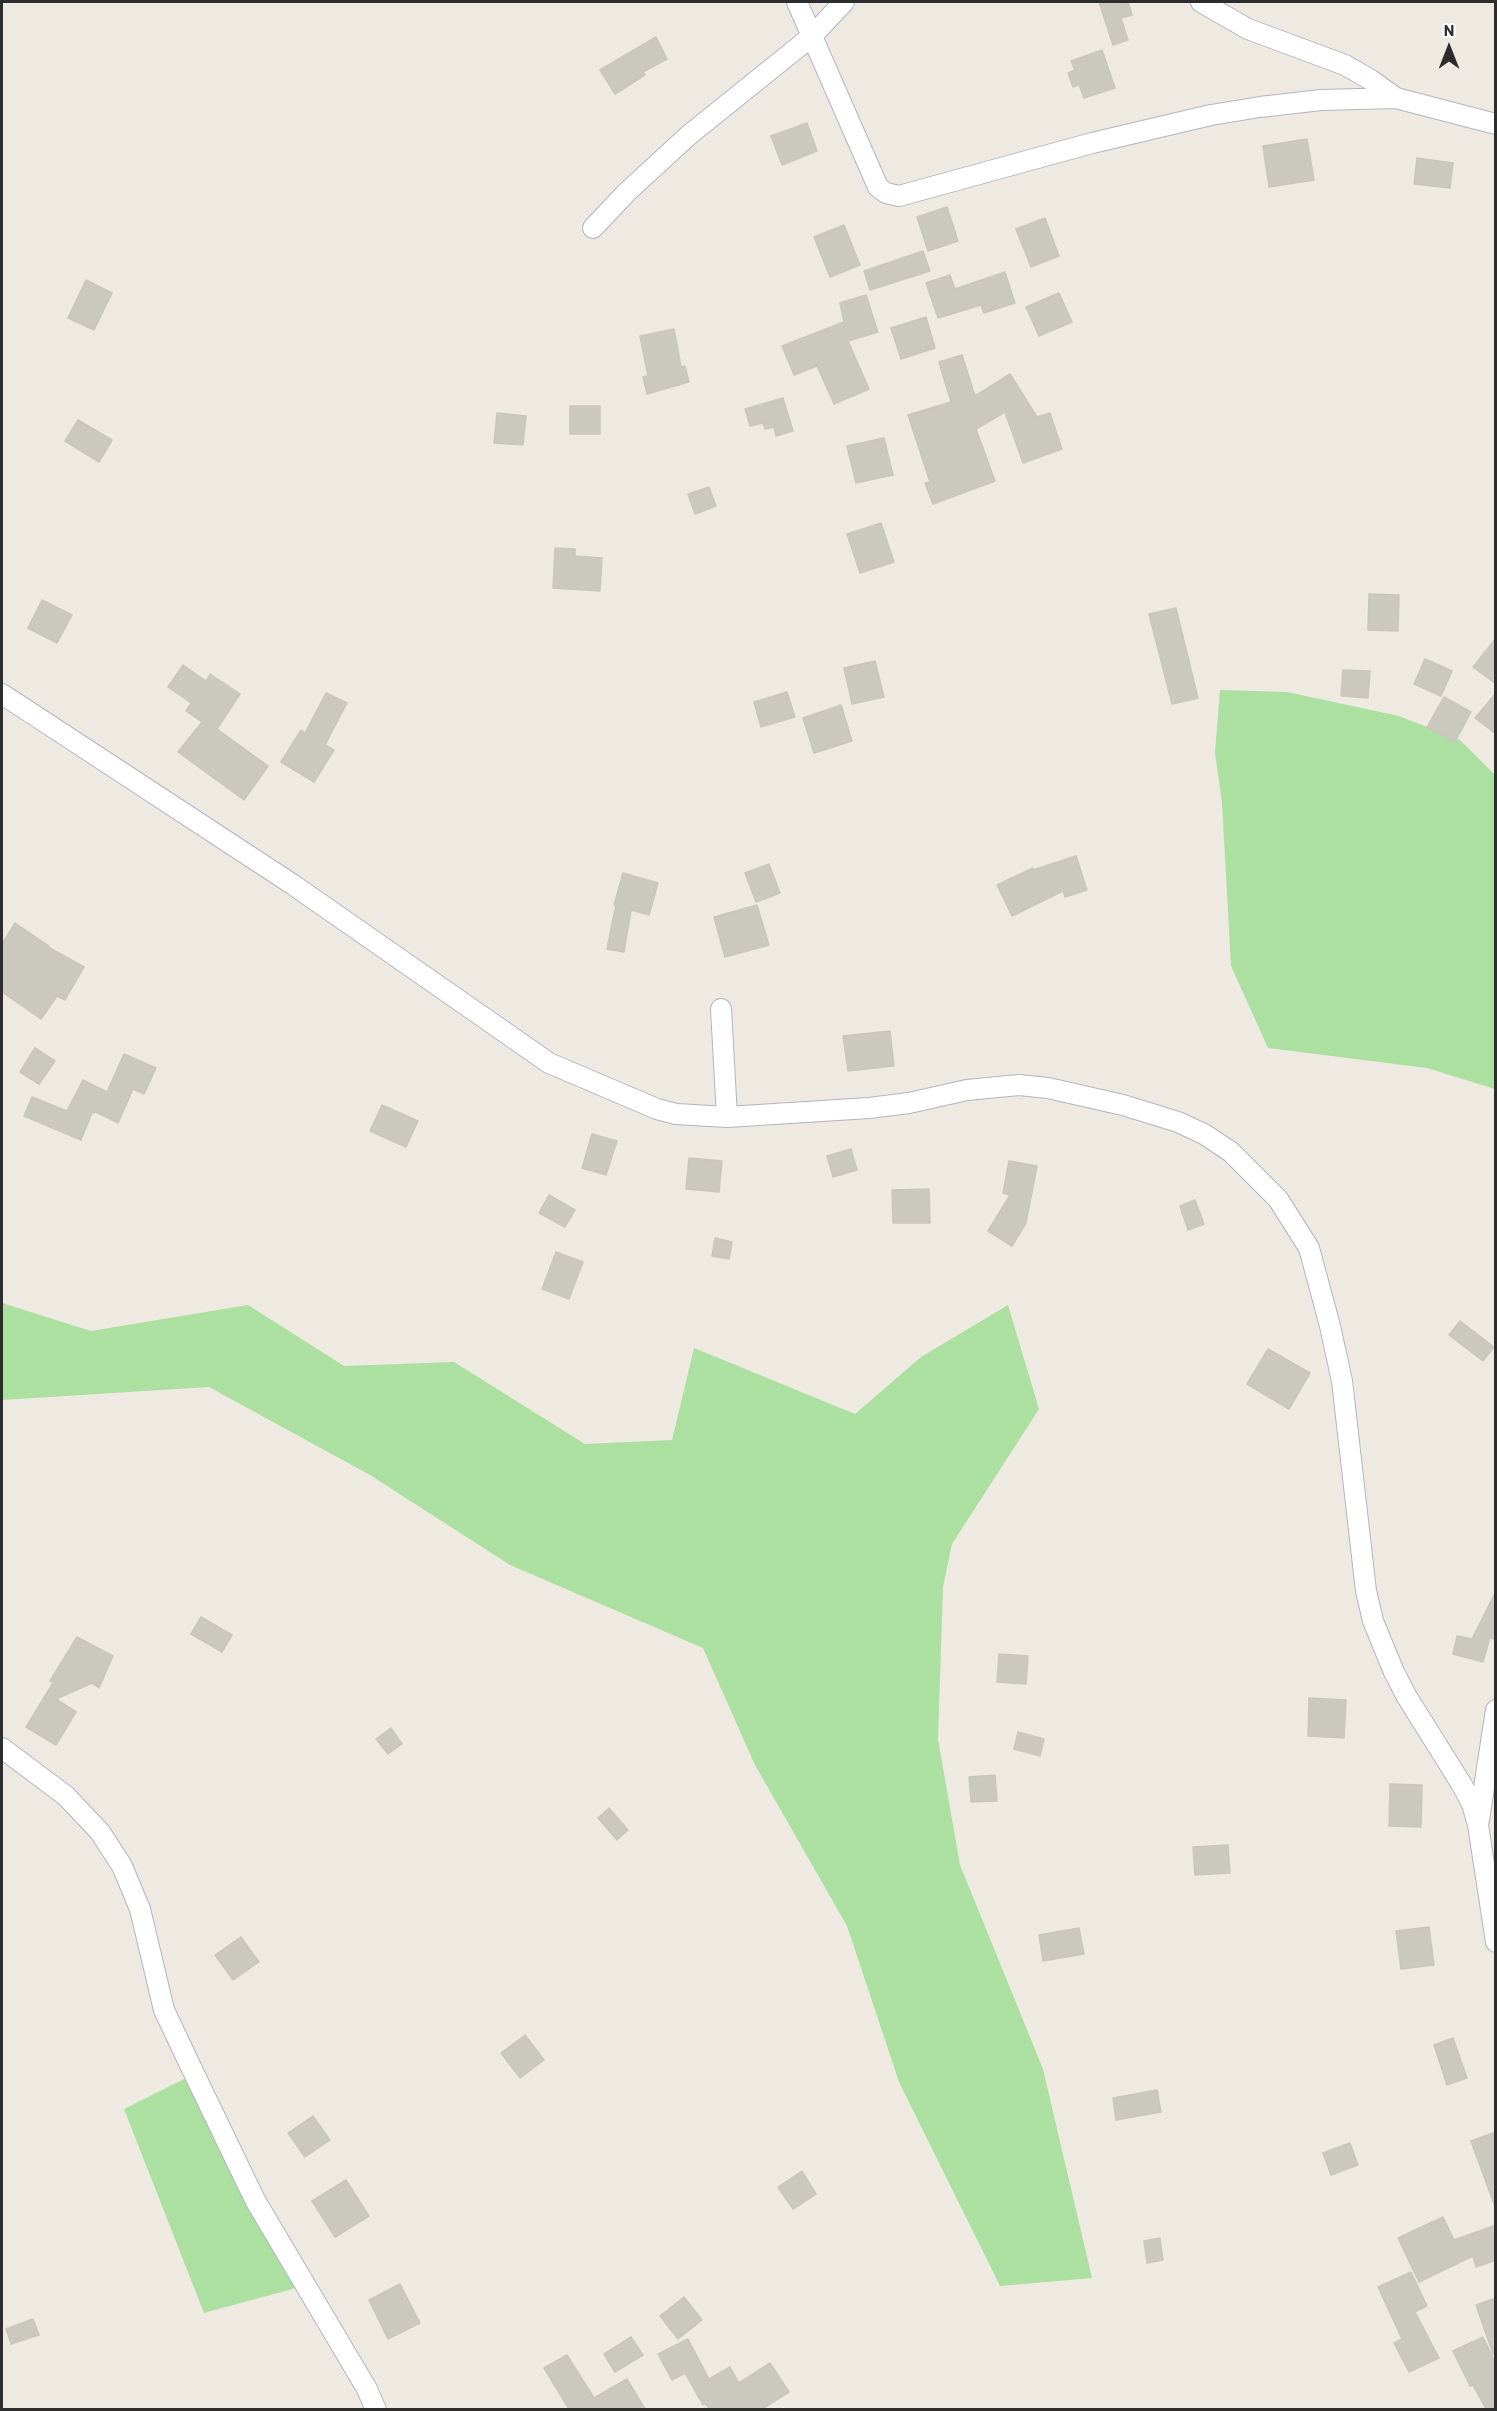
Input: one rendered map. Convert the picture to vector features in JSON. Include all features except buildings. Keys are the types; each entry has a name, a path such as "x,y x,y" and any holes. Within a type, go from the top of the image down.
{"street":[{"path":"797,2 878,187 886,193 899,196 1092,143 1260,107 1321,100 1396,98 1496,124"},
{"path":"593,228 627,192 689,135 812,36 844,2"},
{"path":"1201,2 1248,29 1344,65 1371,80 1396,98"},
{"path":"2,694 292,884 549,1063 657,1109 676,1114 727,1117 868,1108 909,1103 967,1090 1019,1085 1048,1088 1123,1105 1204,1134 1231,1152 1278,1199 1309,1248 1342,1381 1366,1591 1373,1621 1394,1672 1424,1726 1462,1785 1478,1825 1496,1942"},
{"path":"721,1009 727,1117"},
{"path":"1478,1825 1496,1710"},
{"path":"2,1748 66,1796 100,1832 122,1866 140,1909 164,2010 255,2200 367,2388 376,2409"}],"green space":[{"path":"1220,690 1287,692 1399,716 1460,740 1495,775 1495,1089 1427,1068 1268,1048 1231,966 1222,803 1215,753"},
{"path":"2,1303 91,1331 248,1305 344,1366 454,1362 585,1444 672,1440 694,1348 855,1414 921,1357 1008,1305 1039,1409 952,1544 943,1587 938,1739 960,1865 1043,2069 1092,2278 1000,2286 899,2082 847,1926 755,1765 703,1648 510,1565 370,1475 209,1387 2,1400"},
{"path":"194,2074 307,2285 204,2313 124,2109"}]}
